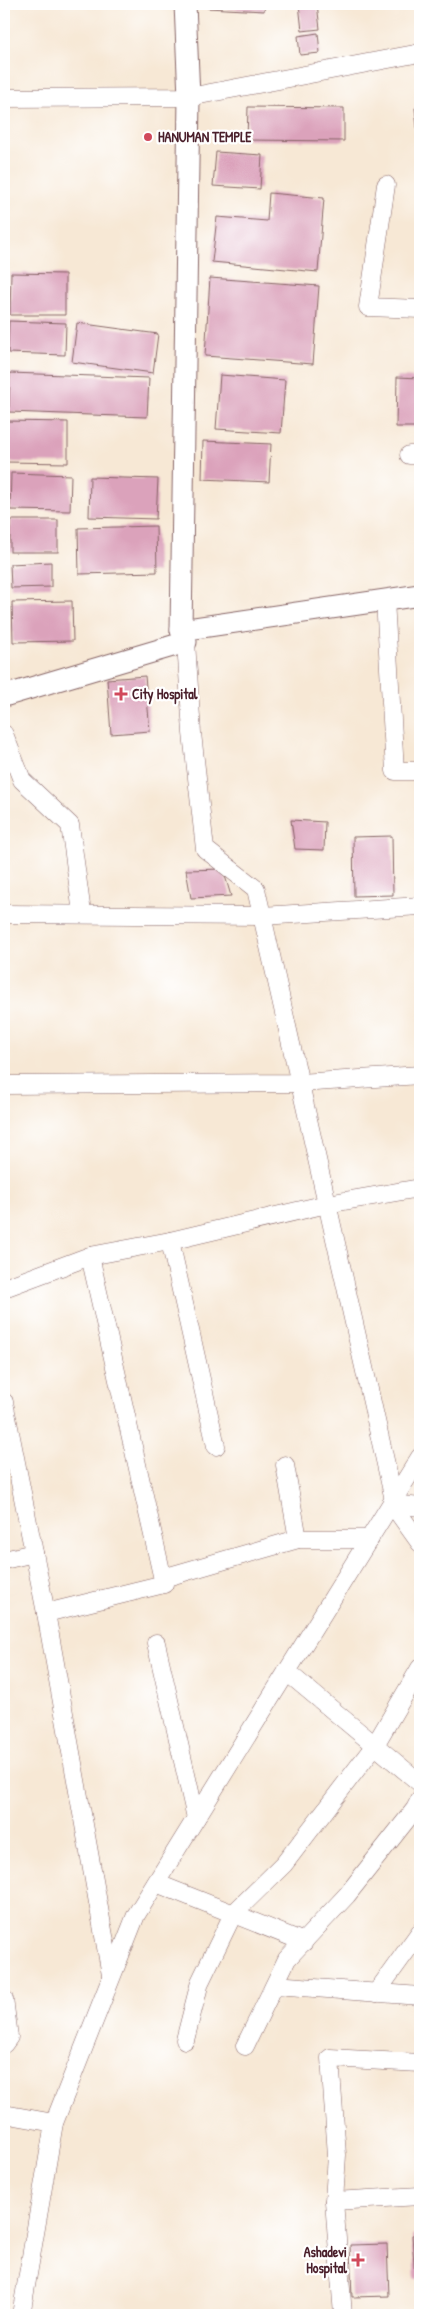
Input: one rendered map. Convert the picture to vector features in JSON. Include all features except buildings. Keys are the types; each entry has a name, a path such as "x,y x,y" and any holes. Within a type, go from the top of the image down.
{"street":[{"path":"186,4 189,96 184,636 192,733 205,849 256,889 393,1502 419,1540"},
{"path":"4,104 4,98 189,96 420,53"},
{"path":"386,186 368,307 420,309"},
{"path":"4,696 184,636 420,595"},
{"path":"385,600 395,771 420,771"},
{"path":"4,734 22,780 70,825 82,913"},
{"path":"4,914 82,913 149,916 262,916 420,906"},
{"path":"4,1085 300,1083 420,1075"},
{"path":"4,1288 90,1256 170,1241 327,1204 420,1188"},
{"path":"170,1241 216,1446"},
{"path":"46,1613 164,1584 90,1256"},
{"path":"4,1402 46,1613 111,1976"},
{"path":"21,2315 54,2123 136,1915 420,1457"},
{"path":"285,1464 298,1539"},
{"path":"393,1502 420,1507"},
{"path":"163,1578 298,1539 370,1539"},
{"path":"4,1560 34,1554"},
{"path":"156,1643 196,1818"},
{"path":"185,2040 200,1982 233,1914 284,1864 375,1744 420,1668"},
{"path":"287,1672 420,1783"},
{"path":"245,2046 287,1960 347,1895 415,1809 420,1799"},
{"path":"156,1883 304,1942"},
{"path":"376,1993 420,1932"},
{"path":"274,1985 376,1993 419,1994"},
{"path":"4,1999 9,2037 4,2044"},
{"path":"343,2315 334,2201 337,2155 330,2058 420,2063"},
{"path":"4,2114 54,2123"},
{"path":"334,2201 420,2196"}],"place":[{"name":"HANUMAN TEMPLE","path":"148,137"},
{"name":"City Hospital","path":"121,694"},
{"name":"Ashadevi Hospital","path":"358,2260"}]}
